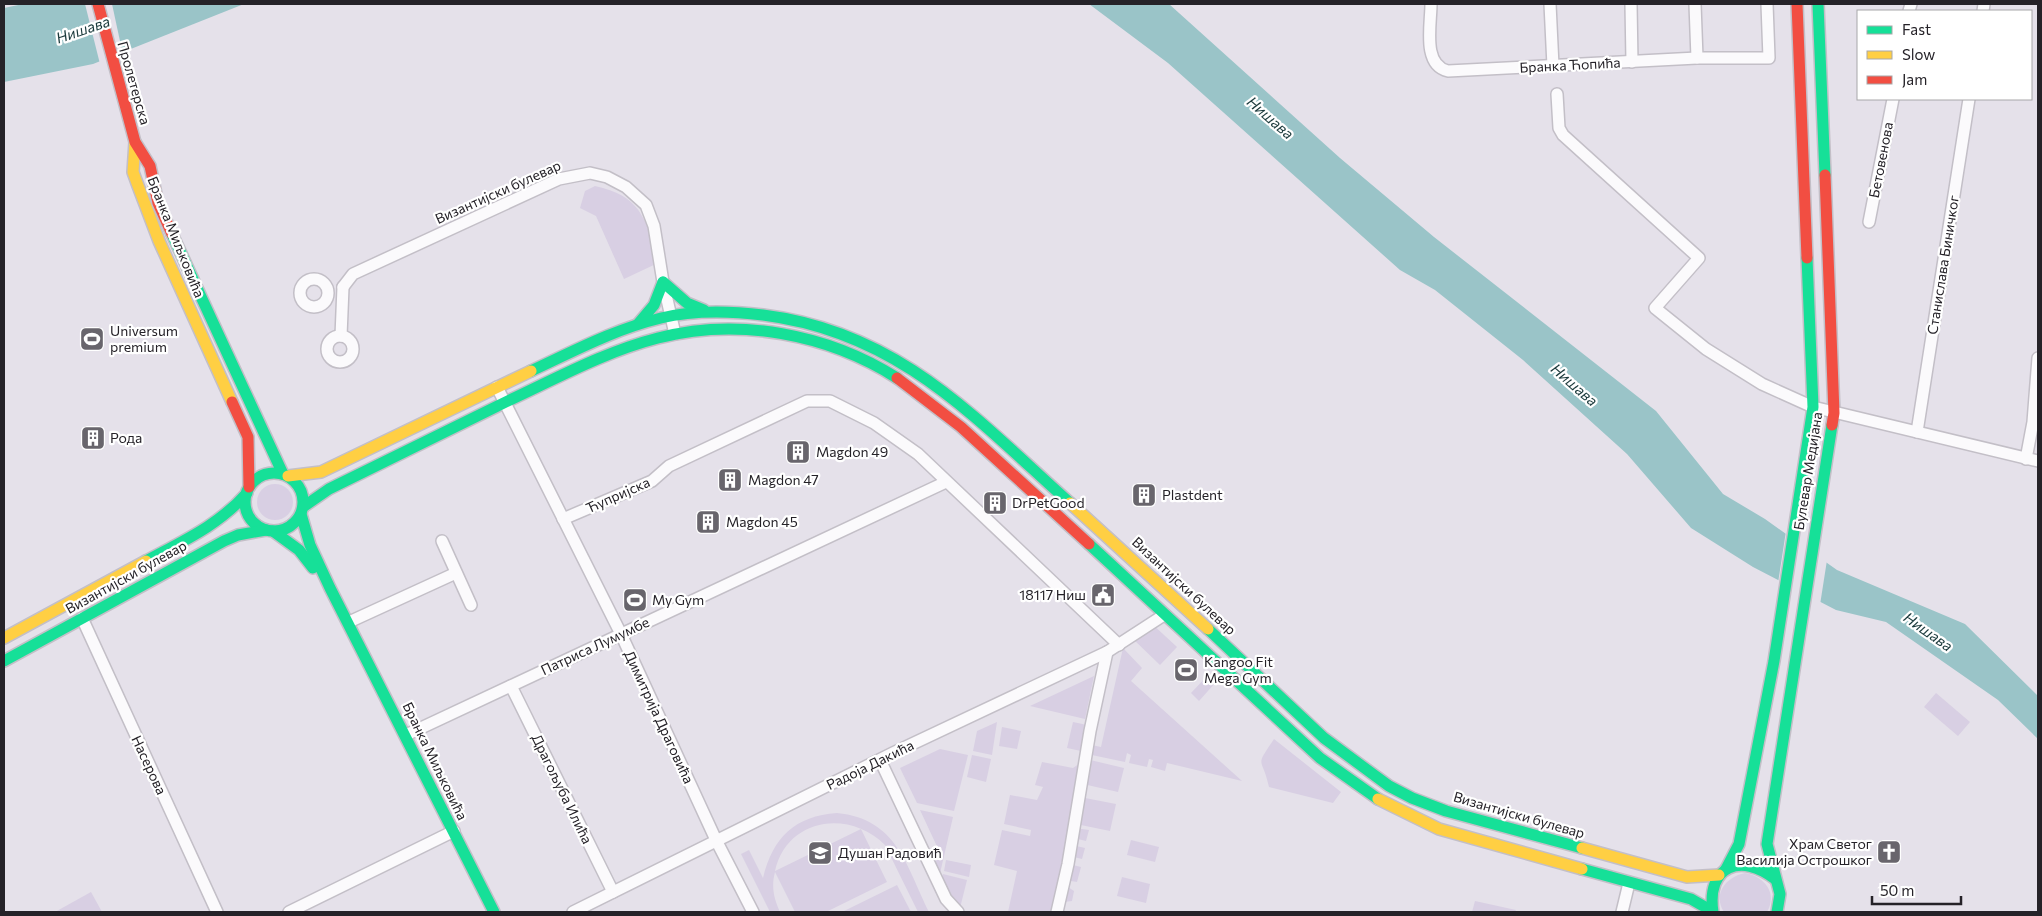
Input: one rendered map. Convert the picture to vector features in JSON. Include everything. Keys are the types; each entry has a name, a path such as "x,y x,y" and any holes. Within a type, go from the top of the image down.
{"street":[{"name":"Пролетерска","path":"98,4 135,142"},
{"name":"Бранка Ћопића","path":"1430,4 1431,57 1441,70 1697,58 1769,58 1767,4"},
{"path":"1550,4 1553,66"},
{"path":"1631,4 1632,62"},
{"path":"1695,4 1697,58"},
{"name":"Булевар Медијана","path":"1712,912 1710,893 1739,844 1774,661 1813,407 1797,4"},
{"name":"Булевар Медијана","path":"1777,912 1780,894 1774,879 1767,844 1794,676 1820,492 1834,413 1818,4"},
{"name":"Булевар Медијана","path":"1556,94 1559,128 1563,136 1699,258 1655,308 1706,349 1762,384 1813,407"},
{"name":"Бетовенова","path":"1870,222 1893,100"},
{"name":"Станислава Биничког","path":"1917,432 1969,100"},
{"name":"Бранка Миљковића","path":"135,142 150,166 158,203 286,475"},
{"name":"Бранка Миљковића","path":"135,142 133,172 159,241 248,437 250,458 248,490"},
{"name":"Византијски булевар","path":"343,287 354,274 394,255 559,179 590,172 617,181 639,197 646,206 657,240 663,282 675,334"},
{"path":"663,282 680,300 694,308 714,311"},
{"path":"637,325 648,315 660,298 663,282"},
{"path":"328,289 343,287 341,336"},
{"name":"Византијски булевар","path":"286,475 321,472 607,335 637,325 671,316 714,311 762,314 810,321 887,352 946,392 1064,497 1324,736 1352,760 1412,798 1446,811 1675,874 1698,878 1722,872"},
{"path":"302,510 304,500 299,486 286,475 264,475 248,490 245,501 249,516 259,527 270,530 290,527 302,510 329,490 506,402 615,352 675,334 709,331 760,331 805,338 849,352 879,366 906,382 937,406 1030,488 1164,615 1320,758 1342,777 1387,806 1439,829 1691,899 1712,912"},
{"path":"2026,460 2033,422 2038,358"},
{"name":"Димитрија Драговића","path":"497,387 621,634 716,840 752,912"},
{"name":"Ћупријска","path":"563,520 652,481 669,466 807,401 830,401 882,428 918,454 1119,645"},
{"path":"1813,407 2026,460 2038,461"},
{"name":"Патриса Лумумбе","path":"406,735 946,482"},
{"name":"Византијски булевар","path":"4,638 214,524 231,511 248,490"},
{"name":"Бранка Миљковића","path":"302,510 310,545 330,588 349,622 494,912"},
{"name":"Бранка Миљковића","path":"270,530 300,550 330,588"},
{"name":"Византијски булевар","path":"4,661 224,541 238,535 270,530"},
{"path":"442,541 471,605"},
{"path":"349,622 456,572"},
{"name":"Радоја Дакића","path":"573,912 880,760 1107,652 1164,615"},
{"name":"Насерова","path":"82,618 217,912"},
{"path":"1057,912 1068,864 1088,737 1107,652"},
{"name":"Драгољуба Илића","path":"511,686 613,892"},
{"path":"880,760 946,899 958,912"},
{"path":"289,912 454,832"},
{"path":"1722,872 1747,864 1758,866 1774,879"},
{"path":"1622,912 1629,883"}],"shaded area":[{"path":"595,186 611,190 633,204 646,223 658,263 624,279 596,216 580,208 585,191"},
{"path":"275,484 282,485 288,489 292,495 292,509 288,515 282,519 275,520 268,519 262,515 258,509 257,502 258,495 262,489 268,485"},
{"path":"1151,623 1177,647 1160,665 1131,637"},
{"path":"1123,648 1142,668 1131,681 1242,781 1167,763 1165,771 1151,767 1153,760 1149,759 1147,767 1129,763 1131,755 1127,753 1125,762 1087,754 1087,744 1101,747"},
{"path":"1208,675 1216,682 1199,701 1191,693"},
{"path":"1094,676 1085,719 1030,706"},
{"path":"1936,693 1970,722 1958,736 1924,707"},
{"path":"997,722 992,755 973,751 977,731"},
{"path":"1073,722 1087,725 1081,751 1067,748"},
{"path":"1002,727 1021,731 1017,749 999,746"},
{"path":"1274,739 1341,792 1333,803 1269,787 1261,762"},
{"path":"940,749 968,755 954,811 917,803 900,768"},
{"path":"972,755 991,759 986,782 967,777"},
{"path":"1086,759 1124,768 1118,792 1083,784 1080,797 1116,804 1110,831 1076,824 1075,828 1089,830 1086,841 1074,838 1072,845 1085,848 1082,859 1070,856 1069,864 1081,867 1077,882 1065,880 1068,887 1074,891 1072,901 1064,902 1057,912 1008,912 1017,871 994,865 1002,830 1030,836 1031,830 1004,824 1010,795 1037,800 1043,787 1035,785 1042,762 1073,768"},
{"path":"920,810 953,817 938,882 928,861 941,855"},
{"path":"837,813 857,817 873,824 886,835 897,847 906,862 929,912 918,912 885,845 861,830 887,882 826,912 795,912 775,872 774,893 780,912 770,912 741,854 749,850 763,878 773,851 788,831 809,819","holes":["838,823 861,829 775,871 782,853 792,840 806,830 821,825"]},
{"path":"1131,840 1159,847 1155,862 1127,855"},
{"path":"946,860 971,865 969,877 944,871"},
{"path":"1745,873 1758,878 1767,886 1771,898 1767,912 1724,912 1720,899 1723,887 1732,878"},
{"path":"943,874 967,880 959,912 940,886"},
{"path":"1122,877 1150,884 1146,903 1117,896"},
{"path":"897,885 911,912 842,912"},
{"path":"91,892 102,912 55,912"},
{"path":"1475,901 1516,910 1515,912 1472,912"}],"water":[{"name":"Нишава","path":"23,4 244,4 93,64 4,82 4,8"},
{"name":"Нишава","path":"1089,4 1169,4 1340,158 1434,237 1656,411 1723,494 1765,519 1837,570 1965,624 2038,696 2038,739 1998,700 1886,622 1836,610 1753,567 1691,528 1627,454 1523,360 1435,290 1400,270 1168,63"}],"pier":[{"path":"85,4 112,4 123,55 100,64"},
{"path":"1786,531 1827,560 1820,605 1778,583"}],"traffic: fast":[{"path":"1818,4 1825,175"},
{"path":"172,234 283,474"},
{"path":"1726,869 1739,844 1774,661 1813,407 1807,258"},
{"path":"663,282 687,303 704,310"},
{"path":"638,324 654,305 663,282"},
{"path":"531,371 611,334 673,315 699,312 737,313 763,315 811,324 855,339 895,359 932,383 967,410 1070,503"},
{"path":"303,507 329,489 565,373 620,350 658,338 688,332 719,329 751,330 782,334 812,340 842,350 897,378"},
{"path":"1777,912 1780,894 1767,844 1832,425"},
{"path":"274,473 285,475 298,486 303,502 301,513 290,526 274,531 263,529 250,518 245,502 247,491 258,478 274,473"},
{"path":"146,561 212,523 225,514 247,493"},
{"path":"301,514 310,545 330,588 494,912"},
{"path":"4,661 224,541 238,535 266,530"},
{"path":"273,531 299,550 313,568"},
{"path":"1089,544 1320,758 1378,799"},
{"path":"1208,629 1324,738 1389,786 1412,798 1446,811 1582,848"},
{"path":"1713,912 1712,896 1715,884 1721,874 1729,868 1739,865 1750,866 1775,879"},
{"path":"1582,869 1691,899 1712,911"}],"traffic: slow":[{"path":"135,142 133,172 137,183 159,241 232,402"},
{"path":"288,476 321,472 531,371"},
{"path":"1070,503 1208,629"},
{"path":"4,638 146,561"},
{"path":"1378,799 1439,829 1582,869"},
{"path":"1582,848 1687,877 1719,875"}],"traffic: jam":[{"path":"98,4 135,142 150,166 158,203 172,234"},
{"path":"1797,4 1807,258"},
{"path":"1825,175 1834,413 1832,425"},
{"path":"897,378 961,427 1089,544"},
{"path":"232,402 248,437 249,487"}],"place":[{"name":"Universum premium","path":"92,339"},
{"name":"Рода","path":"93,438"},
{"name":"Magdon 49","path":"798,452"},
{"name":"Magdon 47","path":"730,480"},
{"name":"Plastdent","path":"1144,495"},
{"name":"DrPetGood","path":"995,503"},
{"name":"Magdon 45","path":"708,522"},
{"name":"18117 Ниш","path":"1103,595"},
{"name":"My Gym","path":"635,600"},
{"name":"Kangoo Fit Mega Gym","path":"1186,670"},
{"name":"Храм Светог Василија Острошког","path":"1889,852"},
{"name":"Душан Радовић","path":"820,853"}]}
